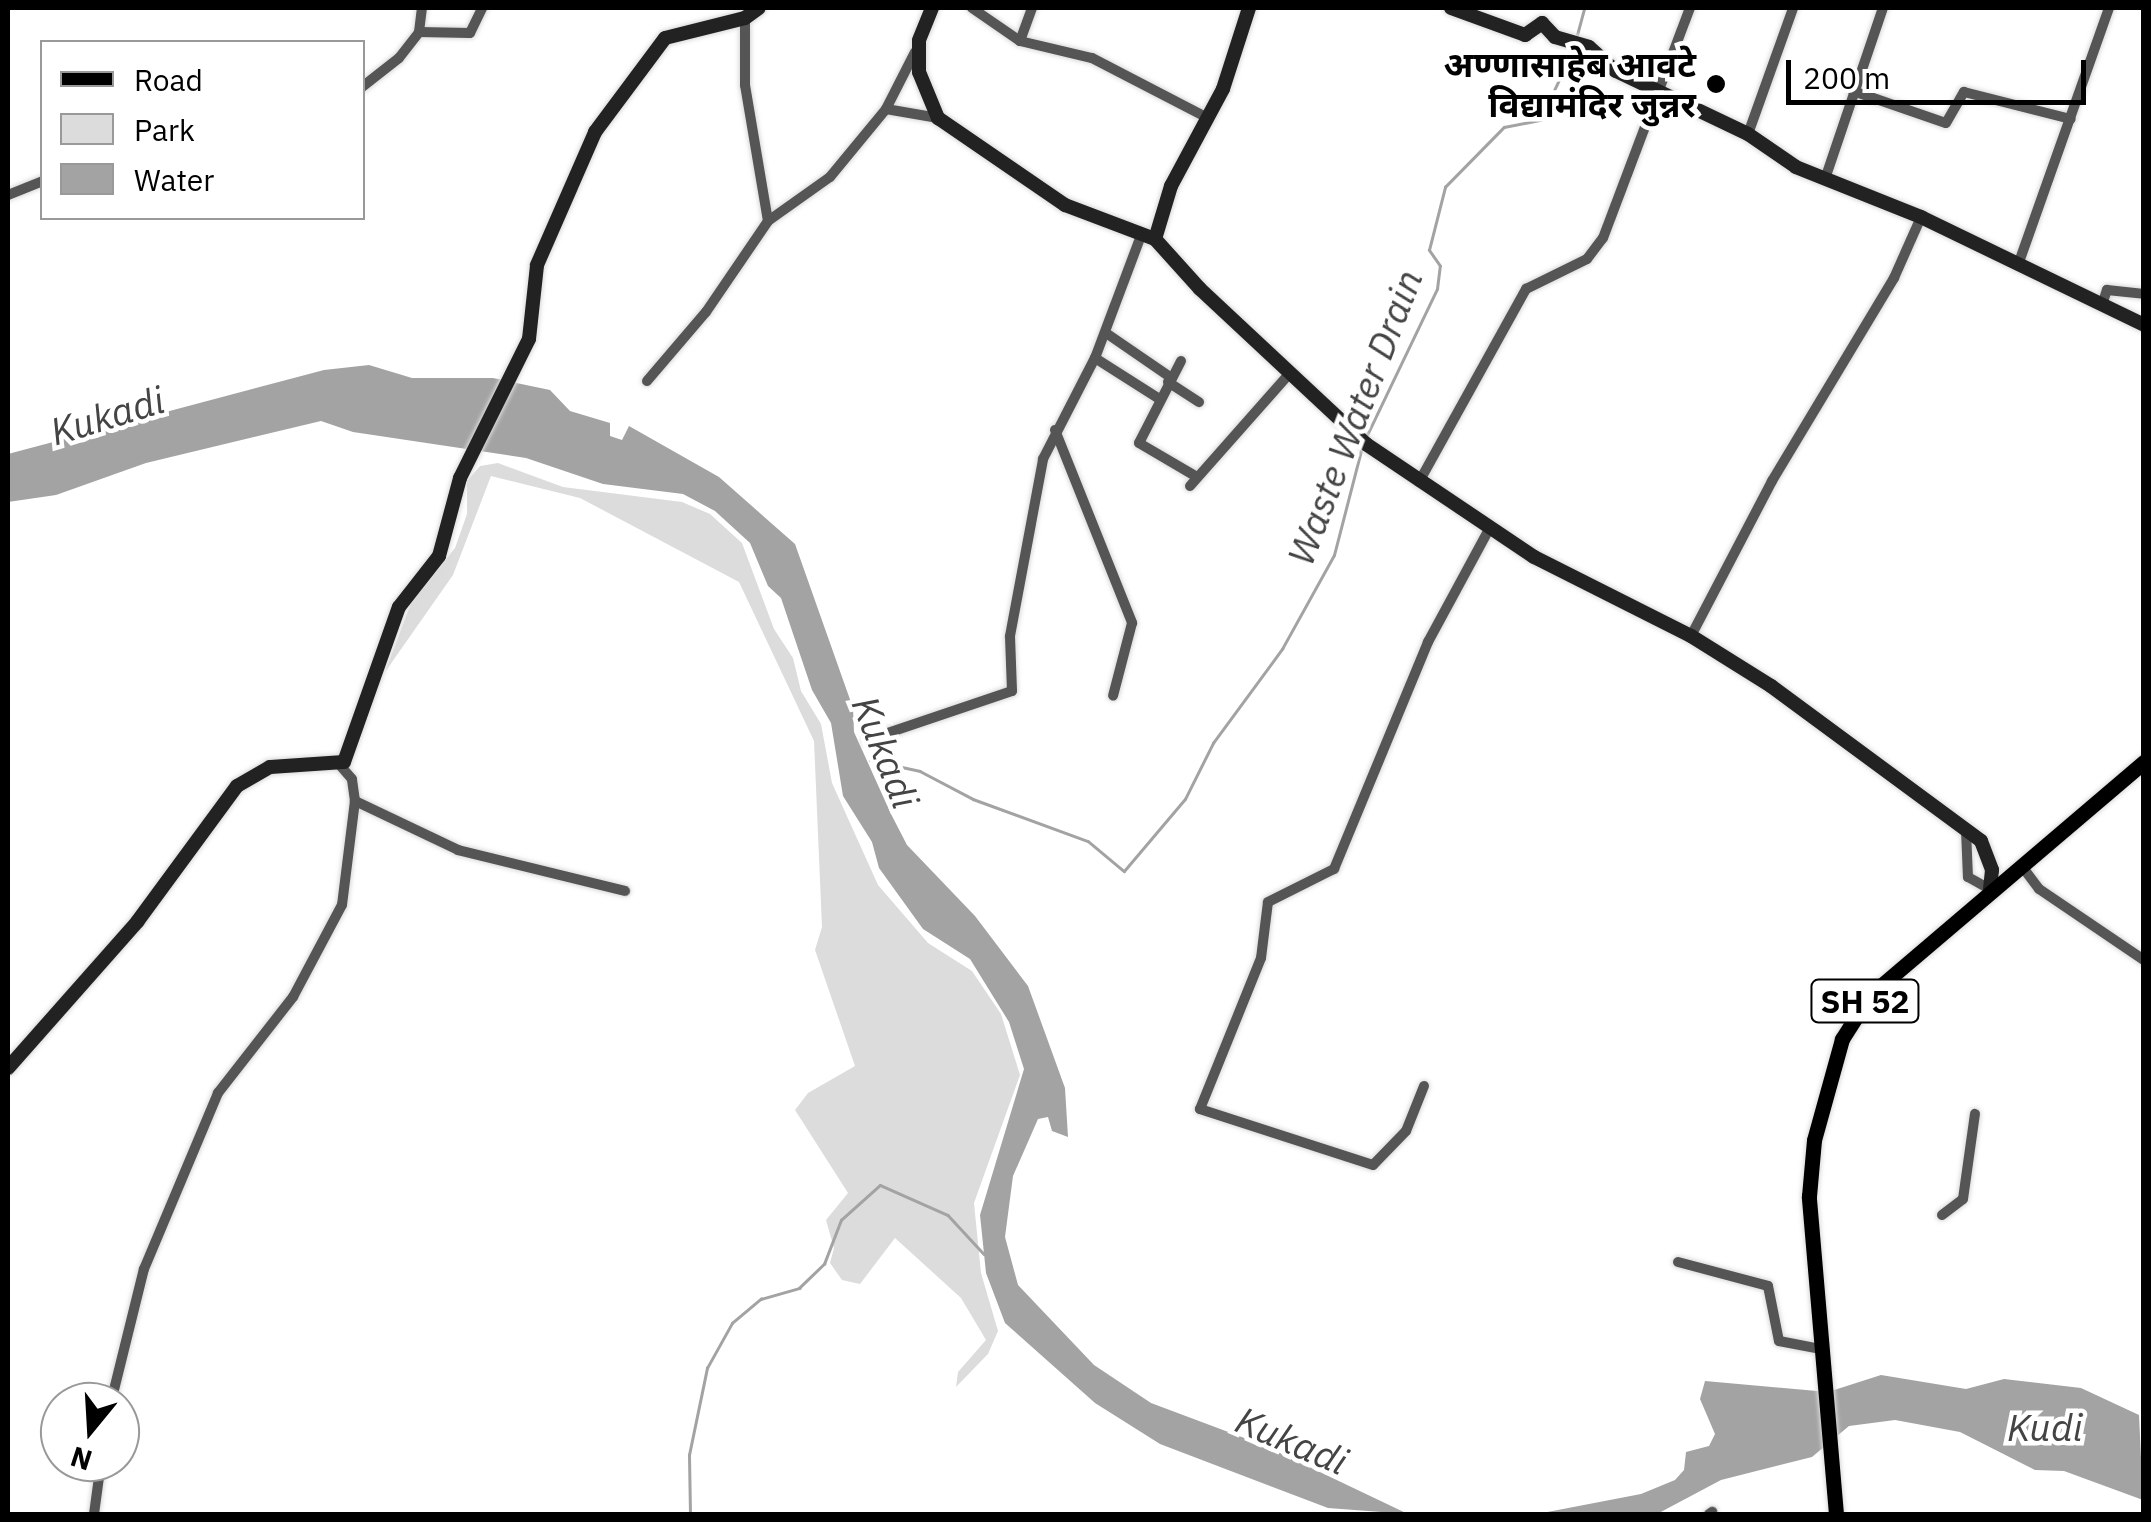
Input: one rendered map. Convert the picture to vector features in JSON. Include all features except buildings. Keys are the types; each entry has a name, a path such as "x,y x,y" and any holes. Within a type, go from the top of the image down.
{"main road":[{"name":"SH 52","path":"1822,1353 1809,1196 1832,1066 1870,995 1990,889 2144,762"},
{"path":"1822,1353 1836,1508"}],"street":[{"path":"365,85 399,58 419,32 422,8"},
{"path":"419,32 470,34 482,8"},
{"path":"340,764 365,714 398,606 440,556 460,478 533,323 537,265 601,122 666,38 745,18 759,8"},
{"path":"647,380 706,312 768,221 830,178 886,109 932,8"},
{"path":"972,8 992,12 1020,41 1092,58 1206,116"},
{"path":"1020,41 1032,8"},
{"path":"867,740 1012,691 1010,636 1032,506 1055,430 1095,358 1171,186 1223,89 1249,8"},
{"path":"1455,8 1525,36 1542,22 1555,37 1589,48 1660,96 1748,134 1825,180 1920,217 2144,325"},
{"path":"1420,482 1526,289 1594,253 1660,96 1690,8"},
{"path":"1748,134 1793,8"},
{"path":"1825,180 1883,8"},
{"path":"2018,266 2110,8"},
{"path":"745,18 745,84 768,221"},
{"path":"918,41 925,98 938,118 1065,205 1148,238 1366,444 1420,482 1489,529 1691,636 1771,686 1966,830 1988,854 1990,889"},
{"path":"1853,91 1940,122 1953,120 1964,92 2070,119"},
{"path":"886,109 938,118"},
{"path":"8,196 40,182"},
{"path":"1691,636 1716,581 1894,278 1920,217"},
{"path":"2102,306 2107,290 2144,294"},
{"path":"1106,333 1198,402"},
{"path":"1095,358 1158,398"},
{"path":"1181,361 1158,398 1140,448 1162,454 1193,481 1290,374"},
{"path":"1055,430 1132,623 1113,696"},
{"path":"1424,1086 1406,1131 1374,1165 1200,1109 1262,958 1268,902 1334,869 1428,642 1489,529"},
{"path":"116,1382 144,1269 218,1093 293,996 332,928 350,872 355,802 352,779 340,764"},
{"path":"8,1068 137,922 237,786 270,766 340,764"},
{"path":"355,802 458,850 625,891"},
{"path":"1966,830 1968,876 1990,889"},
{"path":"2020,865 2038,889 2144,960"},
{"path":"1942,1215 1963,1199 1975,1114"},
{"path":"1678,1262 1768,1286 1779,1340 1822,1353"},
{"path":"94,1514 98,1482"}],"green space":[{"path":"498,463 563,487 682,502 710,514 742,543 774,629 793,658 801,691 821,724 832,783 878,885 928,943 972,971 1001,1014 1020,1075 974,1203 981,1273 998,1331 988,1354 956,1387 958,1372 986,1340 961,1298 895,1238 860,1284 842,1280 830,1263 834,1248 826,1220 848,1193 795,1110 808,1093 855,1066 815,950 822,927 814,741 739,582 580,498 491,476 453,575 385,672 411,603 455,548 467,514 467,481 480,466"}],"water":[{"path":"369,365 412,378 493,378 550,390 570,411 610,423 610,436 622,440 629,426 719,477 795,544 853,708 854,732 891,814 907,845 975,916 1028,986 1065,1088 1068,1137 1052,1131 1048,1117 1038,1119 1013,1176 1005,1237 1018,1285 1094,1365 1151,1403 1263,1445 1408,1514 1328,1508 1160,1444 1095,1403 1005,1323 986,1273 980,1215 1024,1069 1009,1022 970,959 923,929 879,868 872,842 843,796 831,723 812,690 781,598 768,586 750,543 715,511 683,494 603,484 526,458 353,432 321,421 146,463 56,495 8,502 8,454 324,370"},
{"name":"Kudi","path":"1881,1375 1966,1389 2004,1379 2081,1388 2139,1415 2143,1500 2064,1471 2035,1470 1960,1432 1895,1420 1849,1426 1812,1457 1721,1480 1657,1514 1537,1514 1641,1494 1675,1480 1684,1470 1686,1452 1709,1446 1715,1434 1700,1399 1705,1381 1828,1392"}],"waterway":[{"name":"Waste Water Drain","path":"1577,35 1584,8"},
{"name":"Waste Water Drain","path":"1367,435 1437,289 1440,266 1429,250 1445,187 1504,127 1540,120 1574,48"},
{"name":"Waste Water Drain","path":"870,760 920,771 973,799 1088,841 1124,871 1185,799 1213,743 1282,649 1334,555 1362,447"},
{"path":"690,1514 689,1455 707,1368 732,1323 761,1299 799,1288 824,1264 841,1220 880,1185 948,1215 984,1254"}],"place":[{"name":"अण्णासाहेब आवटे विद्यामंदिर जुन्नर","path":"1716,84"}],"water label":[{"name":"Kukadi","path":"107,415"},
{"name":"Kukadi","path":"886,752"},
{"name":"Kukadi","path":"1292,1440"}]}
